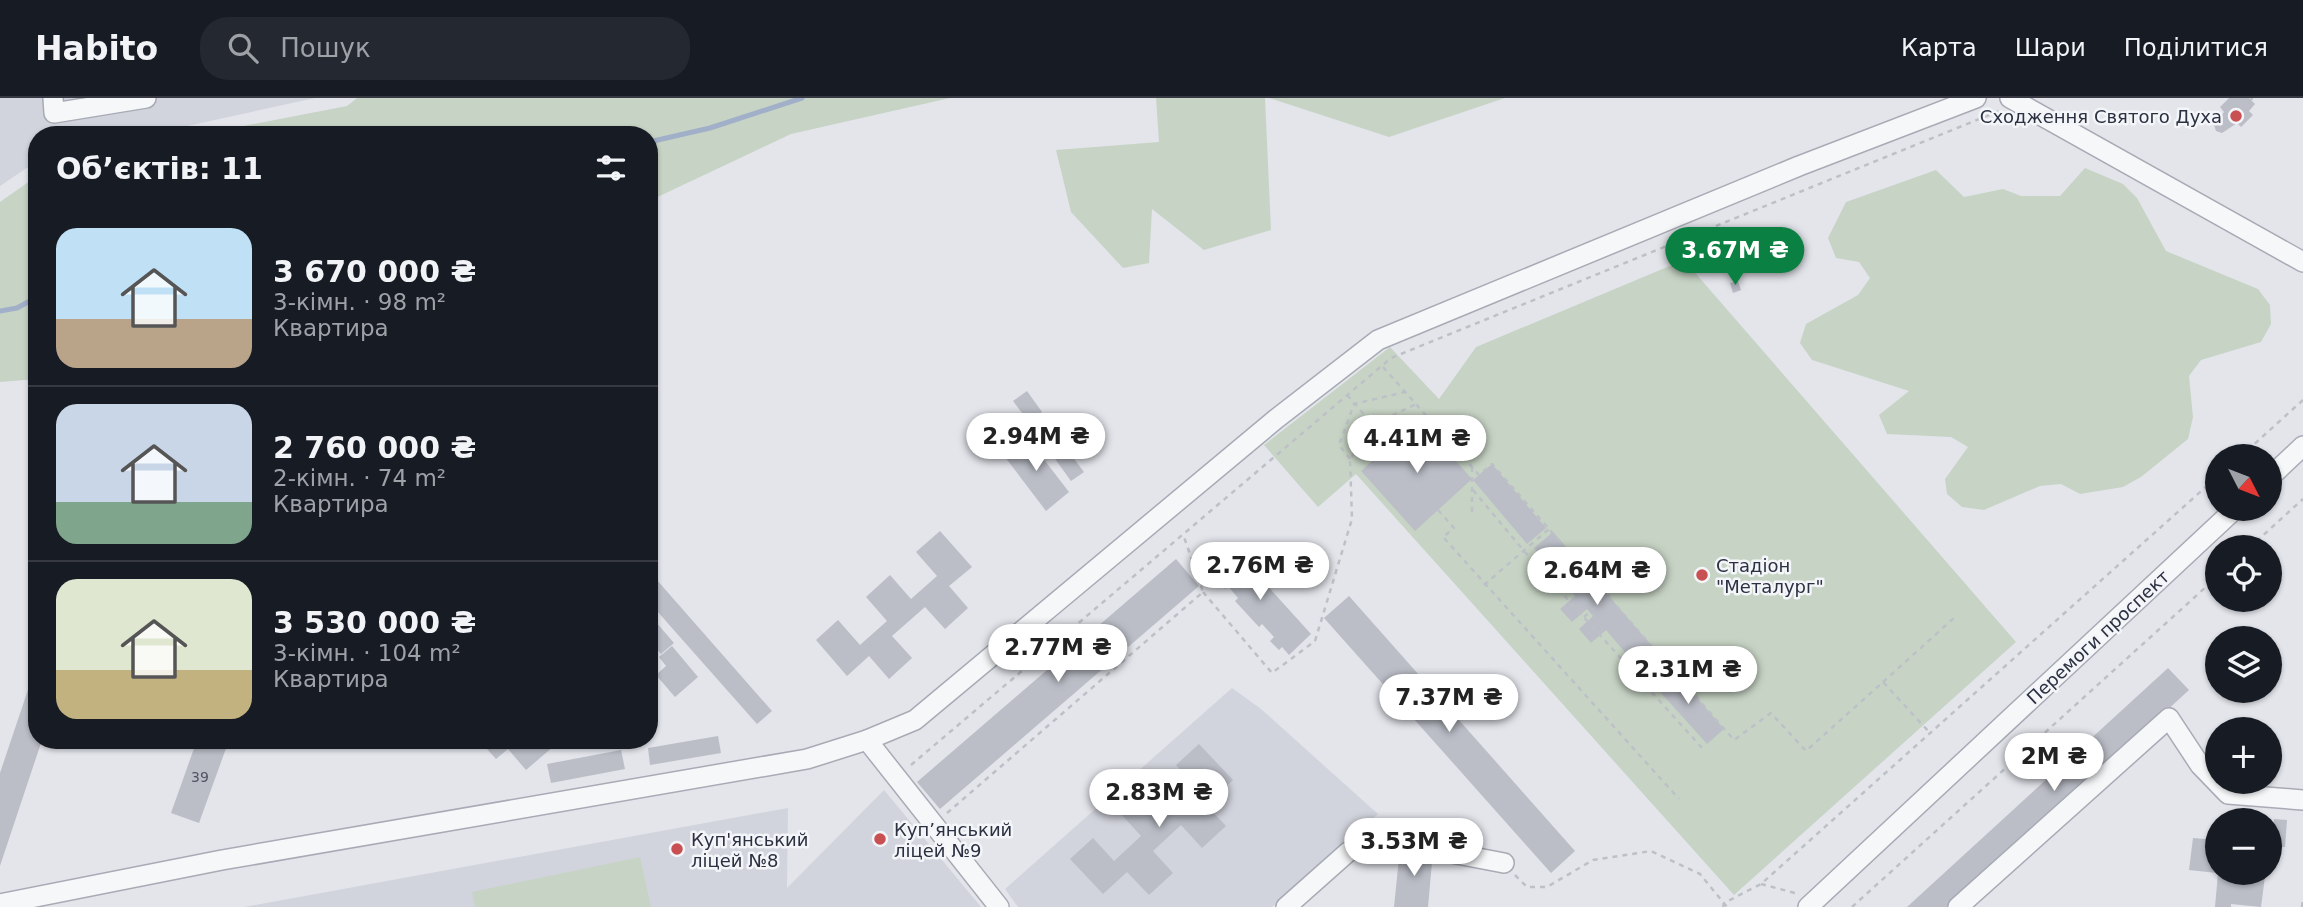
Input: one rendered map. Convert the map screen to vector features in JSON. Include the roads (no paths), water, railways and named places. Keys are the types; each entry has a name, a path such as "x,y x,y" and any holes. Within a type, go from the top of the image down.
{"street":[{"path":"53,98 54,113 105,102 146,98"},
{"path":"0,904 222,860 807,760 867,740 915,720 1276,419 1377,340 1799,166 1976,98"},
{"path":"2014,100 2303,262"},
{"path":"2282,466 2303,446"},
{"name":"Перемоги проспект","path":"1813,903 2221,522"},
{"path":"1958,907 2169,718 2200,765 2228,794 2303,800"},
{"path":"867,740 999,907"},
{"path":"1286,907 1348,852 1373,838 1504,863"}],"waterway":[{"path":"658,140 710,128 802,98"},
{"path":"0,311 17,308 28,302"}],"place":[{"name":"Сходження Святого Духа","path":"2236,116"},
{"name":"Стадіон \"Металург\"","path":"1702,575"},
{"name":"Куп’янський ліцей №9","path":"880,839"},
{"name":"Куп'янський ліцей №8","path":"677,849"}]}
